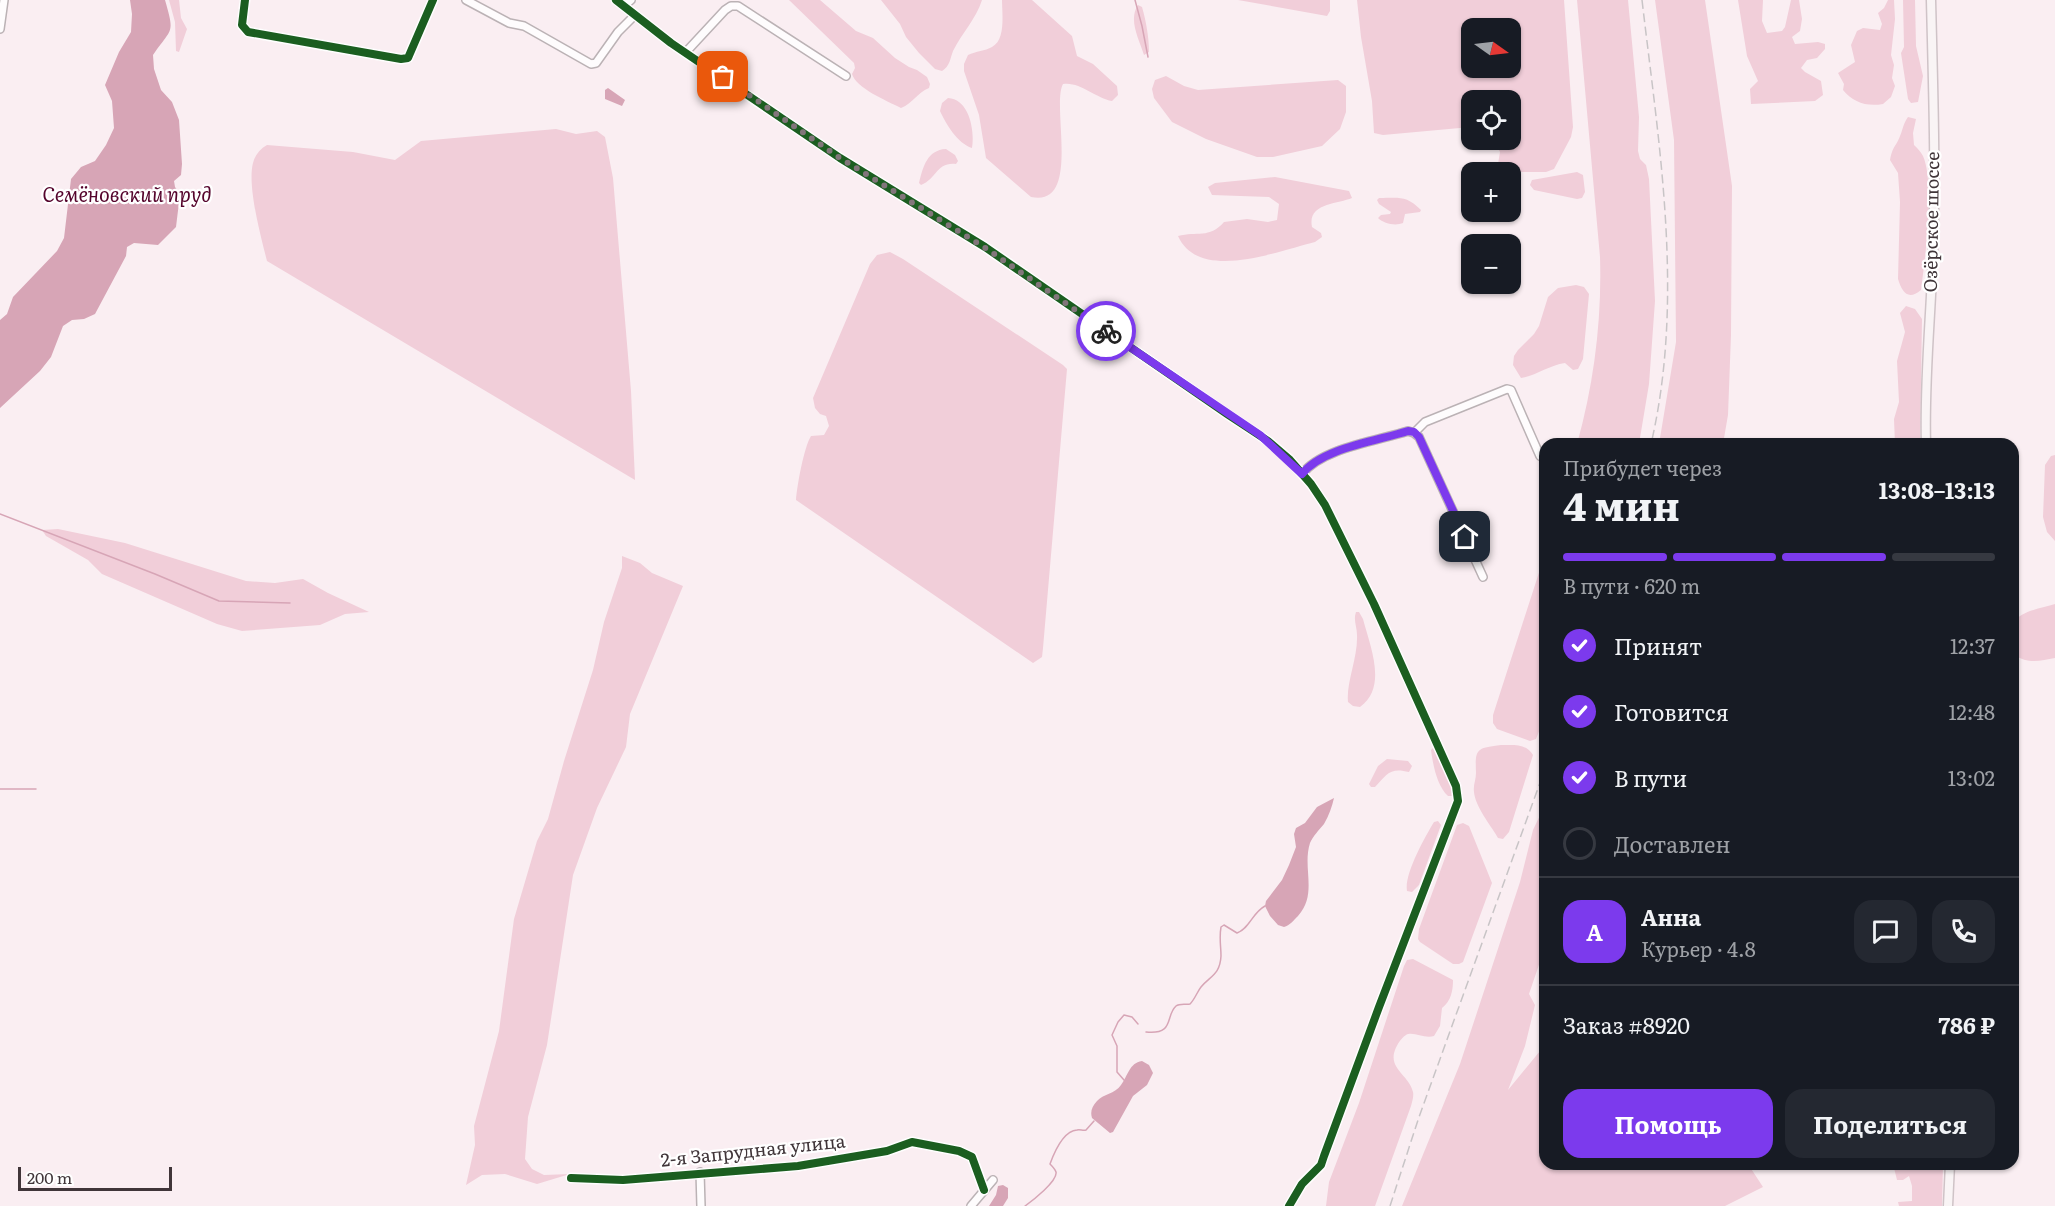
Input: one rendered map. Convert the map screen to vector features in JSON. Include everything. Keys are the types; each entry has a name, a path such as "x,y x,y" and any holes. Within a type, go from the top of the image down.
{"main road":[{"name":"Озёрское шоссе","path":"1926,438 1925,404 1933,253 1934,168 1931,0"},
{"path":"1948,1206 1950,1170"}],"street":[{"path":"0,29 4,0"},
{"path":"245,0 242,25 248,32 401,59 408,58 432,0"},
{"path":"466,0 508,23 524,26 591,64 596,63 618,32 635,15"},
{"path":"616,0 686,52 840,158 984,247 1260,435 1302,474 1325,505 1374,604 1456,786 1458,801 1321,1165 1302,1184 1289,1206"},
{"path":"624,6 632,0"},
{"path":"686,52 725,10 731,6 738,6 846,76"},
{"path":"1414,432 1425,422 1507,389 1511,390 1539,454"},
{"path":"1302,474 1324,456 1408,431 1414,432 1419,437 1483,577"},
{"name":"2-я Запрудная улица","path":"571,1178 615,1180 798,1166 887,1151 912,1142 959,1151 972,1157 984,1190"},
{"path":"700,1172 701,1206"},
{"path":"971,1206 993,1180"}],"shaded area":[{"path":"169,0 179,0 181,18 187,29 179,52 176,51 175,22"},
{"path":"789,0 820,0 856,31 873,38 895,58 927,77 929,88 901,108 873,94 855,79 852,74 855,68 854,63"},
{"path":"881,0 982,0 953,51 948,65 942,71 935,69 919,53"},
{"path":"1002,0 1032,0 1072,36 1077,56 1093,64 1117,86 1118,95 1112,101 1081,87 1063,84 1060,96 1062,153 1060,172 1056,187 1047,196 1031,197 986,158 979,115 964,71 968,55 992,47 999,39 1002,26"},
{"path":"1238,0 1330,0 1330,11 1327,16"},
{"path":"1357,0 1564,0 1573,127 1571,137 1554,169 1546,172 1521,172 1521,162 1498,162 1499,150 1521,150 1521,90 1461,90 1461,128 1383,135 1374,133 1372,101"},
{"path":"1577,0 1628,0 1639,117 1638,151 1640,159 1646,165 1649,179 1655,301 1649,384 1640,438 1579,438 1588,398 1598,328 1600,257"},
{"path":"1655,0 1705,0 1732,186 1731,335 1728,415 1724,438 1660,438 1676,342 1674,140"},
{"path":"1738,0 1763,0 1762,21 1767,33 1782,31 1791,0 1799,0 1802,19 1800,31 1792,37 1795,44 1818,42 1825,44 1825,49 1817,58 1807,60 1801,68 1821,81 1823,95 1815,101 1751,104 1750,89 1758,81 1747,56"},
{"path":"1888,0 1894,0 1895,19 1891,55 1894,65 1892,78 1895,86 1891,97 1883,104 1866,104 1851,98 1843,90 1844,84 1838,73 1855,62 1851,45 1857,31 1863,28 1880,30 1882,24 1878,13"},
{"path":"1903,0 1915,0 1916,46 1923,76 1918,102 1911,103 1908,99 1901,53 1904,47"},
{"path":"1138,5 1142,7 1148,35 1149,52 1144,55 1134,23"},
{"path":"1166,76 1184,86 1198,90 1338,80 1346,86 1346,112 1340,129 1322,146 1273,157 1257,157 1206,139 1172,122 1154,98 1152,89 1155,80"},
{"path":"948,98 961,104 966,110 971,125 972,148 957,138 940,111 942,103"},
{"path":"1908,117 1916,119 1913,133 1914,145 1923,156 1927,168 1929,202 1921,290 1912,295 1906,294 1898,279 1900,202 1898,173 1890,160"},
{"path":"556,129 576,134 597,131 605,137 613,178 631,391 635,480 267,261 258,226 253,198 253,163 260,150 267,145 353,152 395,160 421,141"},
{"path":"946,149 955,155 958,161 956,164 940,168 921,185 919,183 927,160 934,152"},
{"path":"1577,172 1583,175 1585,192 1582,198 1577,199 1534,190 1530,185 1532,180"},
{"path":"1275,177 1349,191 1352,198 1325,206 1314,213 1312,227 1321,233 1322,237 1315,242 1240,260 1221,261 1203,258 1188,250 1178,236 1208,233 1224,222 1247,219 1268,222 1277,220 1279,204 1269,197 1212,195 1208,187 1215,183"},
{"path":"1379,198 1406,200 1421,210 1405,214 1403,223 1387,223 1378,218 1391,212 1379,204 1377,200"},
{"path":"890,252 1067,369 1042,657 1033,663 796,500 808,441 811,436 824,435 829,426 826,416 820,414 815,408 813,398 870,264 877,255"},
{"path":"1576,285 1584,287 1589,294 1583,359 1578,369 1573,370 1565,363 1521,378 1513,365 1514,356 1539,326 1548,297 1558,288"},
{"path":"1906,306 1915,309 1922,319 1920,438 1895,438 1894,419 1899,402 1897,361 1905,332 1900,313"},
{"path":"2055,455 2055,541 2047,532 2043,517 2045,465 2051,456"},
{"path":"58,529 125,543 246,581 275,583 303,579 369,612 345,614 320,625 242,631 217,624 102,574 88,560 46,536 42,530"},
{"path":"622,556 640,563 652,573 683,586 630,714 626,747 597,808 573,875 547,1045 528,1117 525,1159 532,1169 544,1175 570,1174 537,1184 505,1174 482,1175 466,1185 475,1145 474,1126 499,1031 514,919 537,841 548,819 593,670 604,622 622,568"},
{"path":"1539,573 1539,731 1536,739 1530,741 1497,729 1493,723 1493,715"},
{"path":"2055,604 2055,658 2029,661 2019,658 2019,617 2032,610"},
{"path":"1356,612 1359,612 1363,619 1375,666 1373,689 1368,699 1360,707 1348,702 1357,643"},
{"path":"1501,745 1527,748 1533,755 1509,832 1503,839 1498,838 1482,813 1474,789 1477,754 1486,747"},
{"path":"1436,749 1453,792 1452,796 1444,792 1438,781 1431,750"},
{"path":"1387,759 1408,761 1412,766 1409,772 1397,770 1389,773 1375,787 1371,787 1369,784 1378,766"},
{"path":"1539,818 1539,965 1529,994 1535,1005 1525,1046 1508,1090 1539,1052 1539,1170 1752,1170 1763,1187 1725,1206 1402,1206 1460,1064 1520,882 1533,830"},
{"path":"1438,821 1441,825 1419,885 1412,892 1407,891 1409,875 1416,856 1434,822"},
{"path":"1463,823 1469,826 1492,883 1463,962 1453,964 1418,939 1419,929 1457,825"},
{"path":"1413,959 1453,980 1451,996 1442,1008 1440,1026 1434,1036 1406,1035 1395,1050 1394,1062 1411,1086 1413,1097 1375,1206 1326,1206 1329,1182 1359,1103 1404,966 1407,960"},
{"path":"1894,1170 1943,1170 1942,1206 1899,1206 1898,1202 1912,1201 1912,1186 1909,1176 1903,1180 1897,1180"}],"water":[{"name":"Семёновский пруд","path":"130,0 165,0 170,19 168,35 153,55 154,69 161,90 172,102 179,120 182,164 181,175 174,181 180,194 176,227 158,245 134,243 127,247 126,256 95,314 84,319 72,320 63,326 51,357 40,371 0,408 0,320 7,314 13,297 57,251 64,238 71,179 81,167 95,161 114,128 112,101 105,85 119,52 131,32"},
{"path":"608,88 625,100 622,106 605,99 605,90"},
{"path":"1334,798 1326,821 1310,843 1308,890 1304,908 1288,925 1284,927 1278,925 1265,906 1289,865 1296,847 1294,834 1296,828 1305,823 1317,807"},
{"path":"1142,1061 1149,1065 1153,1073 1147,1085 1133,1096 1113,1132 1110,1133 1092,1118 1093,1107 1100,1099 1118,1088 1134,1064"},
{"path":"1003,1185 1008,1188 1008,1198 1003,1206 989,1206 996,1195 998,1186"}],"waterway":[{"path":"1135,0 1148,57"},
{"path":"0,514 219,601 290,603"},
{"path":"0,789 36,789"},
{"path":"1146,1032 1161,1031 1165,1028 1176,1006 1190,1004 1201,987 1217,971 1221,956 1221,927 1224,925 1237,933 1245,928 1257,912 1265,906"},
{"path":"1124,1080 1117,1072 1117,1046 1112,1035 1124,1015 1132,1017 1138,1024"},
{"path":"1025,1206 1056,1176 1050,1164 1063,1138 1072,1131 1086,1130 1094,1121"}],"railway":[{"path":"1642,0 1661,166 1668,278 1661,389 1652,438"},
{"path":"1390,1206 1419,1117 1539,786"}],"cycle path":[{"path":"245,0 242,25 248,32 401,59 408,58 433,0"},
{"path":"616,0 671,43 840,158 985,247 1268,441 1289,459 1311,484 1325,505 1374,604 1456,786 1458,801 1321,1165 1302,1184 1289,1206"},
{"path":"571,1178 623,1180 798,1166 887,1151 912,1142 959,1151 972,1157 984,1190"}],"way so far":[{"path":"723,77 840,158 938,217 1106,331"}],"route":[{"path":"1106,331 1260,435 1302,474 1316,460 1324,456 1408,431 1414,432 1419,437 1465,537"}]}
